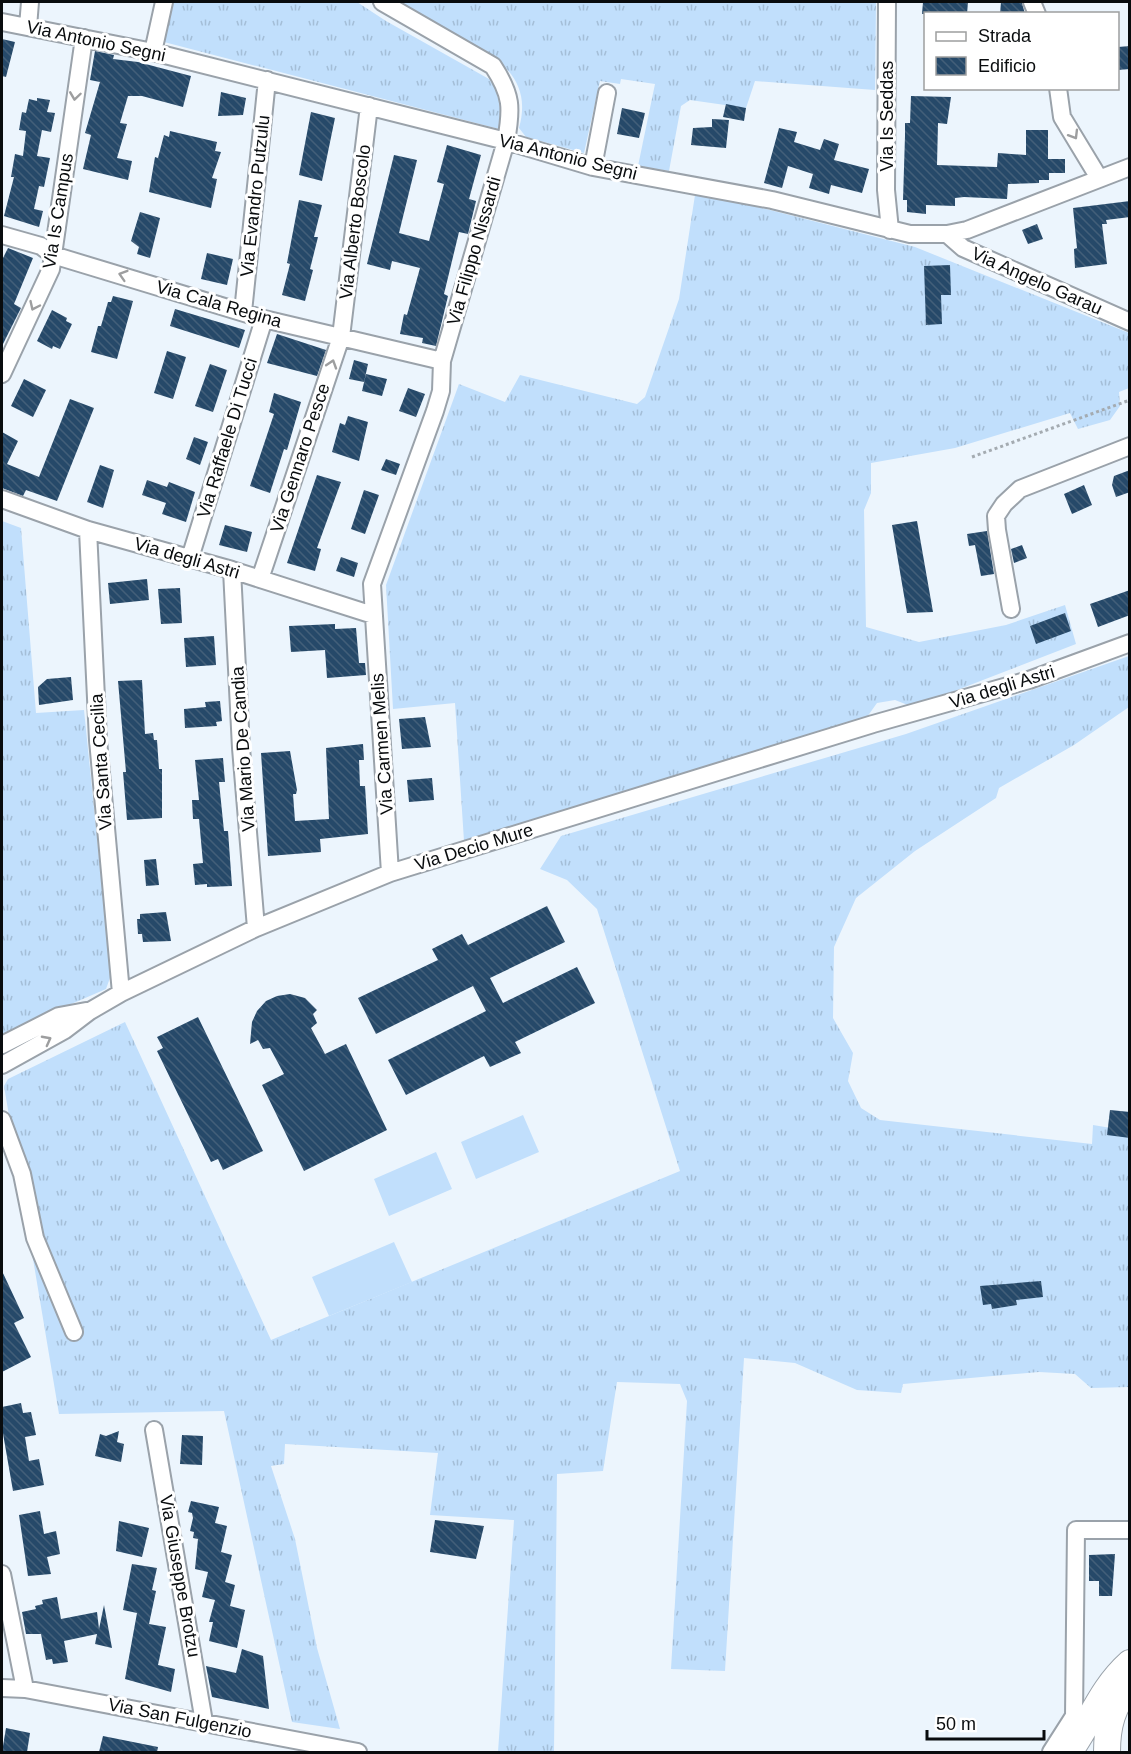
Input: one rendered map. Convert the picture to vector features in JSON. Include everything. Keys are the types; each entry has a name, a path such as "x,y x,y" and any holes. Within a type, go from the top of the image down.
{"highway":[{"path":"1069,1752 1094,1707 1116,1676 1130,1664"},
{"path":"1107,1752 1109,1723 1121,1695 1130,1686"}],"street":[{"path":"28,27 30,2"},
{"path":"153,52 164,2"},
{"name":"Via Filippo Nissardi","path":"373,615 372,584 441,391 442,361 506,141 511,111 502,80 493,66 382,2"},
{"name":"Via Is Seddas","path":"887,2 886,190 890,230"},
{"name":"Via Antonio Segni","path":"2,22 153,52 506,141 594,167 772,200 910,234 947,234 967,230 1130,166"},
{"name":"Via Is Campus","path":"2,374 51,269 84,38"},
{"name":"Via Evandro Putzulu","path":"243,312 267,80"},
{"path":"1058,90 1062,117 1100,178"},
{"path":"594,167 607,93"},
{"name":"Via Alberto Boscolo","path":"341,337 369,106"},
{"name":"Via Angelo Garau","path":"947,234 963,248 1130,322"},
{"name":"Via Cala Regina","path":"2,235 41,246 53,255 264,319 442,361"},
{"name":"Via Raffaele Di Tucci","path":"190,558 264,319"},
{"name":"Via Gennaro Pesce","path":"260,579 341,337"},
{"path":"1011,609 996,516 1004,504 1020,489 1130,446"},
{"name":"Via degli Astri","path":"2,499 88,530 232,570 373,615"},
{"name":"Via Santa Cecilia","path":"88,530 98,740 121,993"},
{"name":"Via Mario De Candia","path":"232,570 241,748 256,928"},
{"name":"Via Carmen Melis","path":"373,615 390,873"},
{"name":"Via degli Astri","path":"873,724 1029,680 1130,643"},
{"name":"Via Decio Mure","path":"2,1065 65,1030 90,1011 121,993 256,928 390,873 873,724"},
{"name":"Via Decio Mure","path":"2,1045 59,1016 90,1011"},
{"path":"2,1120 22,1174 35,1238 74,1332"},
{"name":"Via Giuseppe Brotzu","path":"154,1430 204,1722"},
{"path":"1051,1752 1074,1716 1077,1530 1130,1530"},
{"path":"2,1574 25,1689"},
{"name":"Via San Fulgenzio","path":"2,1688 25,1689 358,1752"}],"path":[{"path":"972,457 1130,400"}],"green space":[{"path":"173,2 357,2 489,79 497,90 503,125 499,129 164,42"},
{"path":"396,2 876,2 875,90 755,81 746,108 690,100 681,106 669,171 638,166 655,84 621,79 620,84 600,81 584,153 526,137 519,128 522,110 520,94 515,80 506,68 481,49"},
{"path":"695,195 746,204 915,247 1129,333 1129,388 1119,392 1120,406 1110,420 1078,429 1070,413 955,448 871,463 871,493 864,510 866,627 919,642 1006,625 1065,605 1076,644 913,707 895,700 877,703 867,717 789,743 464,841 455,703 393,709 386,585 459,384 505,402 520,375 637,404 645,397 679,299"},
{"path":"2,521 21,528 36,713 84,710 111,975 106,989 2,1034"},
{"path":"1129,656 1129,707 1074,745 999,788 996,798 915,851 856,898 834,947 833,1018 853,1053 848,1081 861,1108 880,1120 1092,1144 1093,1125 1129,1131 1129,1387 1091,1388 1075,1374 1039,1372 903,1384 901,1393 857,1390 795,1363 744,1358 725,1671 671,1669 687,1401 680,1384 617,1382 603,1471 557,1474 554,1752 498,1752 514,1520 430,1515 438,1453 285,1444 284,1464 271,1466 295,1539 317,1648 340,1729 292,1722 224,1411 59,1414 4,1086 8,1079 125,1022 271,1340 680,1171 597,909 567,880 540,869 561,836 906,734"},
{"path":"523,1115 539,1152 476,1179 461,1142"},
{"path":"436,1152 452,1189 389,1216 374,1179"},
{"path":"394,1242 412,1282 329,1316 312,1277"}],"building":[{"path":"923,2 968,2 967,12 924,12 922,14"},
{"path":"1001,2 1022,3 1024,12 1000,12"},
{"path":"2,39 15,42 6,77 2,76"},
{"path":"1130,46 1130,69 1119,70 1119,47"},
{"path":"95,51 114,55 113,59 138,62 191,76 183,107 142,96 128,96 120,123 127,124 117,158 132,161 128,180 83,169 91,135 85,133 100,82 90,80"},
{"path":"221,92 246,98 243,115 218,116"},
{"path":"911,96 951,97 947,124 938,123 937,165 997,167 998,153 1026,155 1026,130 1048,130 1048,159 1065,159 1065,173 1049,173 1049,180 1039,180 1039,183 1008,184 1007,199 955,198 955,206 926,205 926,214 907,212 907,200 903,200 905,123 910,123"},
{"path":"37,98 50,100 47,112 55,113 51,132 42,130 37,156 50,158 44,187 39,186 34,209 43,211 39,227 4,216 14,177 11,177 15,154 23,156 26,131 19,130 22,112 26,113 29,99 37,101"},
{"path":"726,104 746,108 744,121 723,117"},
{"path":"622,108 645,113 639,138 617,134"},
{"path":"311,112 335,118 322,181 299,175"},
{"path":"712,119 729,120 726,148 691,145 693,128 712,127"},
{"path":"779,128 797,132 794,142 820,150 824,139 839,144 834,160 869,169 862,193 831,185 829,194 809,188 813,174 788,166 782,188 764,183"},
{"path":"170,131 217,142 215,151 221,152 212,178 217,179 211,208 149,192 155,157 158,158 164,135 169,137"},
{"path":"447,145 481,155 469,199 476,201 468,234 459,232 444,294 448,296 436,346 422,343 423,338 400,334 404,314 407,315 420,268 392,261 390,270 367,264 394,155 417,160 399,233 429,241 444,184 437,182"},
{"path":"299,200 322,205 314,237 318,237 310,269 313,270 305,301 282,295 290,264 287,263"},
{"path":"1130,201 1130,217 1106,220 1107,224 1102,224 1107,264 1075,268 1074,249 1077,248 1073,208"},
{"path":"140,212 160,218 150,258 137,254 139,247 131,241"},
{"path":"1037,224 1043,239 1028,244 1022,230"},
{"path":"8,248 33,258 14,304 21,308 2,346 2,260"},
{"path":"207,253 233,259 227,285 201,279"},
{"path":"950,265 951,295 941,295 942,324 926,325 924,266"},
{"path":"113,296 133,301 117,359 91,352 98,326 101,326 108,302 111,302"},
{"path":"175,309 245,330 239,348 170,326"},
{"path":"52,310 67,318 66,321 72,324 60,349 53,346 52,349 37,341"},
{"path":"277,334 326,350 317,376 267,363"},
{"path":"167,351 186,357 173,399 154,393"},
{"path":"354,360 368,364 364,382 349,379"},
{"path":"210,364 227,370 213,412 195,406"},
{"path":"366,374 387,379 382,396 362,391"},
{"path":"24,379 46,390 33,417 11,406"},
{"path":"408,388 425,394 416,417 399,411"},
{"path":"274,393 301,402 287,450 284,449 270,493 250,486 274,414 269,412"},
{"path":"70,399 94,408 57,501 26,490 23,496 2,488 2,432 18,441 7,464 39,477"},
{"path":"348,416 368,422 359,461 332,452 340,423 345,425"},
{"path":"194,437 208,442 200,465 186,459"},
{"path":"386,459 400,464 396,475 381,470"},
{"path":"100,465 114,470 103,508 87,502"},
{"path":"1130,470 1130,492 1116,497 1112,485 1114,476"},
{"path":"317,475 341,482 317,548 321,549 315,571 287,563"},
{"path":"147,480 167,487 169,482 195,492 186,522 162,514 166,503 142,495"},
{"path":"1084,485 1092,505 1072,514 1064,494"},
{"path":"364,490 379,495 365,534 351,529"},
{"path":"917,521 933,612 907,613 892,525"},
{"path":"225,525 252,532 247,552 219,545"},
{"path":"987,531 994,574 981,576 975,545 969,546 967,534"},
{"path":"1022,545 1027,558 1014,563 1011,549"},
{"path":"341,557 358,563 354,577 336,571"},
{"path":"147,579 149,600 110,604 108,583"},
{"path":"180,588 182,623 161,624 158,589"},
{"path":"1130,590 1130,615 1098,627 1090,604"},
{"path":"1065,613 1071,631 1036,644 1030,626"},
{"path":"335,624 335,629 356,628 359,663 365,663 366,675 327,678 325,650 291,652 289,626"},
{"path":"214,636 216,665 186,667 184,638"},
{"path":"71,677 73,700 39,705 38,687 47,679"},
{"path":"142,680 145,734 153,733 154,740 157,740 159,769 162,769 162,818 127,820 123,772 126,772 118,681"},
{"path":"220,701 222,721 216,722 217,726 185,728 184,709 206,707 205,702"},
{"path":"425,717 431,747 402,749 399,719"},
{"path":"363,744 364,760 359,760 360,786 365,786 368,834 320,839 321,852 268,856 261,753 290,751 297,790 296,794 293,794 295,821 329,819 326,748"},
{"path":"223,758 225,782 219,782 224,831 228,831 232,886 195,885 193,864 203,863 199,819 193,819 192,800 199,800 195,760"},
{"path":"432,778 434,800 409,802 407,780"},
{"path":"156,859 159,885 146,886 144,860"},
{"path":"547,906 565,942 490,978 503,1003 577,967 595,1003 515,1042 521,1053 490,1067 484,1056 406,1095 388,1060 486,1011 473,986 376,1034 358,998 438,960 432,949 462,934 468,945"},
{"path":"166,912 171,941 143,942 142,934 138,934 137,919 140,919 140,914"},
{"path":"290,994 305,998 317,1010 313,1014 317,1023 311,1028 325,1054 346,1044 387,1130 304,1171 262,1085 284,1074 270,1048 263,1049 258,1040 250,1044 252,1022 257,1011 266,1001"},
{"path":"198,1017 263,1151 223,1170 218,1159 211,1162 157,1051 163,1048 157,1037"},
{"path":"1110,1110 1130,1112 1130,1138 1107,1135"},
{"path":"2,1271 24,1318 14,1323 31,1357 2,1372"},
{"path":"1041,1281 1043,1297 1016,1300 1017,1305 992,1309 991,1304 983,1305 980,1286"},
{"path":"21,1403 23,1413 31,1412 36,1435 25,1437 29,1461 39,1459 44,1485 13,1491 2,1428 2,1407"},
{"path":"119,1431 117,1442 124,1444 121,1462 95,1456 100,1434 106,1436"},
{"path":"182,1435 203,1436 202,1465 180,1464"},
{"path":"191,1501 219,1507 215,1523 227,1526 221,1552 232,1555 225,1582 235,1585 230,1606 245,1610 237,1648 209,1641 213,1622 209,1622 215,1600 202,1597 208,1572 195,1569 198,1539 193,1538 194,1532 190,1531 193,1518 192,1513 188,1512"},
{"path":"40,1511 44,1534 56,1531 60,1554 47,1557 51,1574 28,1576 19,1515"},
{"path":"435,1520 484,1526 476,1559 430,1552"},
{"path":"119,1521 149,1528 142,1557 116,1551"},
{"path":"1115,1554 1112,1596 1099,1596 1099,1581 1089,1581 1089,1555"},
{"path":"132,1564 157,1568 152,1590 156,1591 149,1624 166,1627 158,1665 175,1669 171,1692 125,1679 137,1613 123,1610"},
{"path":"57,1597 61,1619 97,1612 99,1629 104,1605 112,1648 95,1644 97,1634 64,1641 68,1662 53,1664 52,1659 46,1660 41,1634 26,1634 22,1612 36,1609 35,1606 43,1604 42,1600"},
{"path":"242,1649 263,1656 269,1709 212,1697 206,1666 236,1673"},
{"path":"6,1728 30,1733 27,1752 2,1752"},
{"path":"103,1736 158,1747 157,1752 99,1752"}]}
